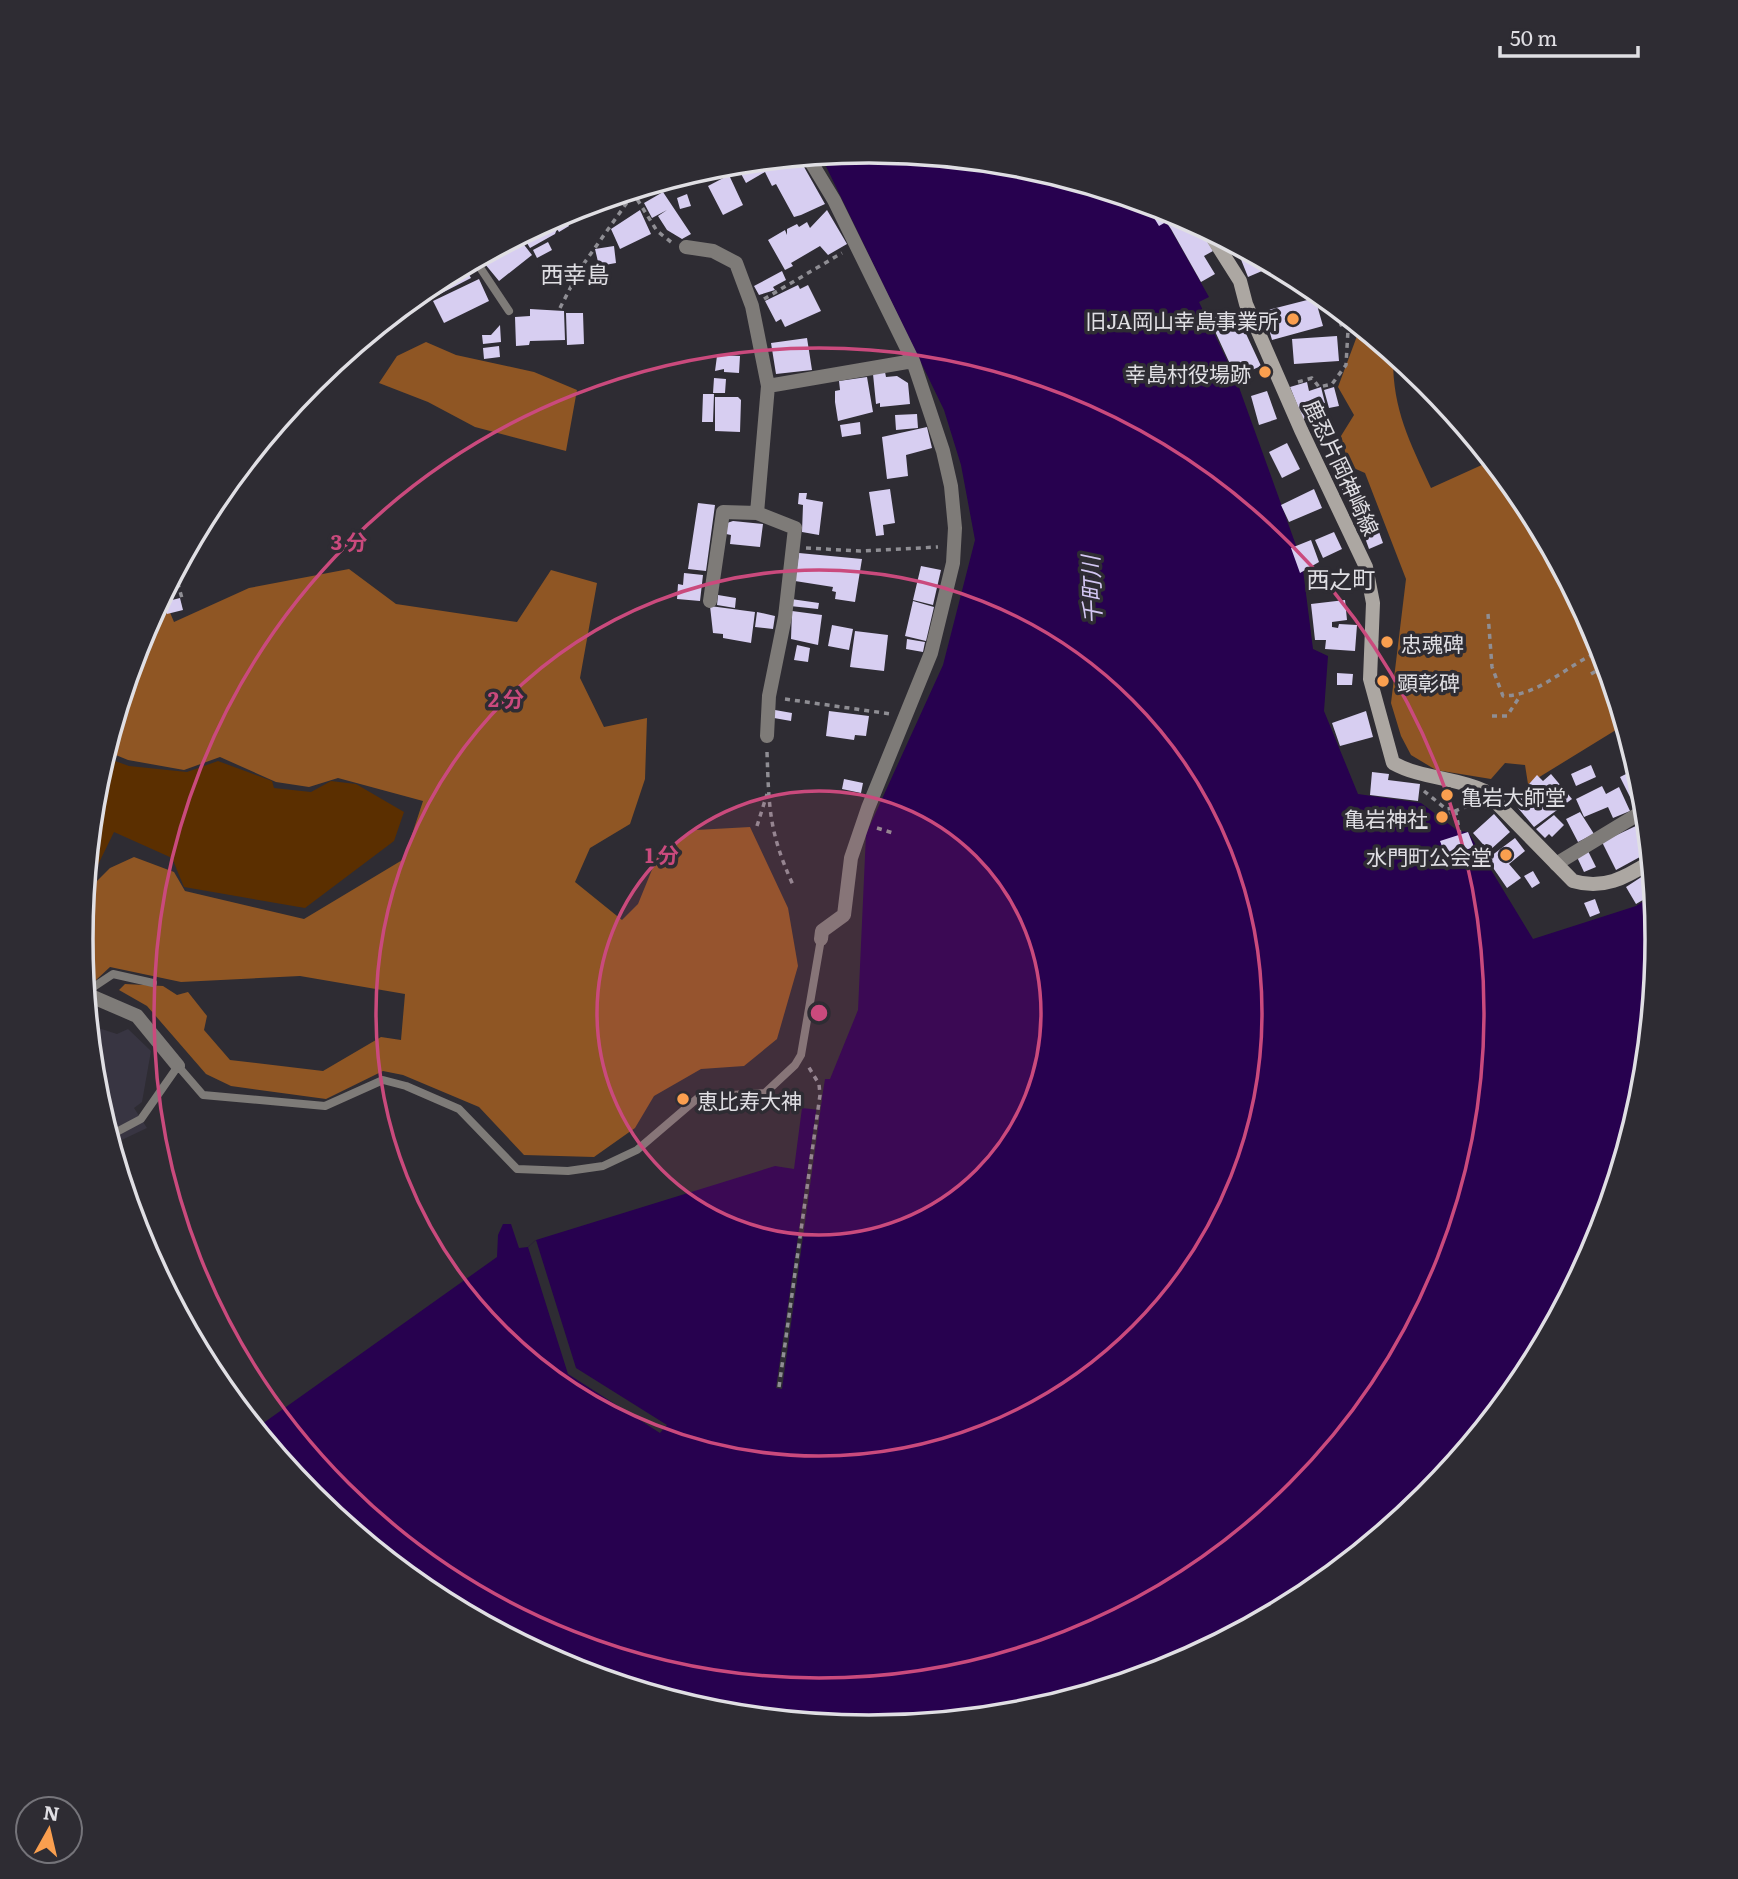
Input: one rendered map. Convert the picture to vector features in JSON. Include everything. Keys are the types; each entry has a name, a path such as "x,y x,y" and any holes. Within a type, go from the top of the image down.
{"main road":[{"name":"鹿忍片岡神崎線","path":"1218,246 1240,281 1246,304 1282,386 1366,567 1373,603 1370,679 1393,762 1413,773 1470,784 1485,791 1573,881 1588,886 1608,884 1642,866"}],"street":[{"path":"813,166 856,245 913,361 936,427 951,486 954,547 931,653 904,716 851,858 844,915 822,931 821,939"},
{"path":"686,247 713,251 736,263 752,306 768,386 757,513"},
{"path":"768,386 913,361"},
{"path":"710,601 723,512 757,513 795,528 785,617 768,696 766,736"},
{"path":"1556,864 1635,816"},
{"path":"95,997 137,1016 178,1066"}],"lane":[{"path":"480,268 509,311"},
{"path":"117,1131 141,1119 178,1066 203,1095 325,1106 383,1080 406,1086 459,1109 517,1169 568,1171 603,1166 637,1150 699,1097 765,1093 795,1065 801,1055 821,939"},
{"path":"94,987 113,974 153,983"}],"path":[{"path":"636,199 657,231 675,245 686,247"},
{"path":"560,308 580,269 626,202"},
{"path":"752,306 856,245"},
{"path":"1282,386 1312,378 1319,387 1332,384 1346,365 1350,330"},
{"path":"793,548 860,551 954,547"},
{"path":"179,586 183,601"},
{"path":"1488,614 1492,667 1503,696 1520,696 1559,676 1578,659 1591,654"},
{"path":"1591,674 1597,671"},
{"path":"768,696 904,716"},
{"path":"1492,716 1507,716 1520,696"},
{"path":"766,736 769,820 777,850 793,885"},
{"path":"757,826 768,789"},
{"path":"1424,792 1446,809 1455,808 1460,834"},
{"path":"1446,815 1470,807"},
{"path":"871,827 893,833"},
{"path":"779,1387 820,1095 819,1084 801,1055"}],"shaded area":[{"path":"1357,336 1393,367 1395,391 1403,424 1431,488 1483,464 1485,467 1541,551 1565,596 1586,642 1616,730 1528,784 1525,765 1505,763 1491,779 1436,770 1411,755 1401,736 1391,703 1406,579 1365,473 1349,466 1341,436 1354,415 1338,387"},
{"path":"426,342 456,355 534,372 577,390 566,451 475,427 428,402 379,383 397,356"},
{"path":"349,569 396,604 517,622 551,570 597,583 580,678 604,727 647,718 645,779 630,824 590,848 575,882 622,920 638,904 658,855 696,830 750,827 788,908 798,966 777,1039 744,1066 701,1069 654,1096 635,1128 594,1157 524,1155 479,1107 403,1075 383,1071 326,1099 231,1086 206,1074 147,1006 119,990 125,984 163,986 177,995 188,992 207,1016 204,1030 230,1060 323,1071 381,1037 401,1040 405,994 300,976 181,982 110,967 94,981 95,883 110,868 134,857 174,872 185,891 304,919 404,859 423,801 338,778 309,787 276,782 220,757 184,770 128,760 115,755 134,690 168,607 174,622 249,588"},
{"path":"114,761 129,766 187,772 218,761 272,781 274,788 311,792 331,781 356,784 404,812 394,841 305,908 184,887 172,858 114,832 96,869 99,838"},
{"path":"98,1028 117,1034 128,1029 151,1051 142,1102 134,1108 147,1128 119,1141"}],"water":[{"name":"千町川","path":"825,165 920,165 1020,178 1119,204 1167,222 1209,297 1199,302 1236,379 1302,562 1313,649 1328,656 1324,711 1358,794 1421,803 1458,831 1468,832 1533,939 1636,906 1644,901 1644,990 1639,1041 1619,1140 1604,1189 1586,1237 1541,1328 1485,1412 1453,1451 1381,1523 1342,1555 1257,1612 1212,1636 1119,1675 1070,1689 1020,1701 920,1714 869,1716 768,1709 718,1701 619,1675 526,1636 481,1612 396,1555 357,1523 320,1488 263,1424 497,1257 498,1235 503,1224 511,1224 519,1248 528,1247 536,1240 775,1166 794,1169 802,1108 820,1110 825,1079 830,1079 858,1010 866,834 943,665 975,540 961,465 944,410"}],"pier":[{"path":"818,1098 822,1099 782,1389 776,1388"},
{"path":"536,1240 576,1368 667,1425 660,1433 568,1374 528,1247"}],"building":[{"path":"804,166 825,204 794,217 776,184 772,186 765,172 746,183 741,174"},
{"path":"730,176 743,205 723,215 708,186"},
{"path":"663,192 691,234 682,239 667,230 658,216 667,210 652,218 644,203"},
{"path":"687,194 691,206 680,209 677,198"},
{"path":"640,210 651,234 620,249 611,229"},
{"path":"827,210 847,244 828,255 820,246 791,263 793,266 785,270 768,240 785,230 787,235 787,229 797,224 799,227 807,222 810,228"},
{"path":"1154,217 1166,222 1159,226"},
{"path":"1166,222 1207,241 1213,251 1204,256 1215,274 1201,282"},
{"path":"568,224 569,226 559,232 557,229 555,234 530,248 527,243"},
{"path":"548,242 552,250 537,258 533,250"},
{"path":"524,244 532,255 499,281 485,265"},
{"path":"614,246 616,263 599,266 595,249"},
{"path":"1240,258 1263,271 1248,277"},
{"path":"782,271 786,280 773,287 775,290 759,295 754,286"},
{"path":"469,275 471,278 438,294"},
{"path":"479,279 489,301 444,323 433,301"},
{"path":"798,285 800,289 808,285 821,311 785,327 781,319 776,322 765,301"},
{"name":"旧JA岡山幸島事業所","path":"1308,300 1317,306 1323,326 1272,340 1264,311"},
{"path":"530,309 564,311 565,340 530,341 529,345 516,346 515,317 530,316"},
{"path":"1219,311 1227,329 1241,323 1261,366 1236,377 1208,316"},
{"path":"566,313 583,313 584,344 567,345"},
{"path":"500,325 501,342 483,344 482,335 491,335"},
{"path":"1337,336 1339,361 1294,364 1292,339"},
{"path":"807,338 812,370 776,374 771,343"},
{"path":"499,346 500,357 484,359 483,348"},
{"path":"717,356 740,356 739,373 724,372 724,369 715,371"},
{"path":"885,372 886,377 897,376 908,383 910,404 880,407 880,403 876,404 873,374"},
{"path":"867,377 873,412 838,421 835,391 840,390 839,381"},
{"path":"714,378 726,379 725,393 713,393"},
{"path":"1307,382 1309,391 1321,387 1327,411 1303,419 1290,387"},
{"path":"1334,387 1339,406 1329,408 1324,390"},
{"path":"1267,391 1277,419 1259,425 1251,396"},
{"path":"703,394 714,394 713,422 702,422"},
{"path":"715,397 738,397 741,400 740,432 715,431"},
{"path":"917,414 918,428 896,430 895,415"},
{"path":"860,422 861,434 842,437 840,425"},
{"path":"927,427 932,448 906,455 908,476 887,479 882,437"},
{"path":"1287,443 1300,469 1282,478 1269,452"},
{"path":"1352,480 1356,490 1345,495 1340,485"},
{"path":"890,489 895,523 883,525 884,535 876,536 869,492"},
{"path":"1314,489 1322,508 1289,522 1281,505"},
{"path":"1360,492 1365,503 1353,509 1348,498"},
{"path":"799,493 807,493 806,499 823,502 819,535 802,532 803,505 798,504"},
{"path":"698,503 715,505 706,571 688,569"},
{"path":"733,521 763,524 760,547 730,544 731,535 726,534 727,523"},
{"path":"1378,529 1383,543 1369,549 1364,535"},
{"path":"1334,532 1342,549 1323,558 1315,540"},
{"path":"1311,540 1319,562 1300,573 1291,548"},
{"path":"799,553 862,559 855,602 835,599 836,592 832,591 833,587 795,581"},
{"path":"921,566 941,570 933,605 913,600"},
{"path":"684,573 703,575 700,601 677,599 678,584 683,585"},
{"path":"718,595 736,598 735,608 717,605"},
{"path":"180,598 183,610 167,614 171,600"},
{"path":"791,599 819,603 818,609 790,606"},
{"path":"1345,600 1347,620 1332,622 1332,627 1338,628 1339,624 1357,625 1355,651 1325,649 1326,640 1315,640 1311,604"},
{"path":"913,601 934,607 926,641 905,636"},
{"path":"710,606 755,612 751,643 723,638 723,634 713,633"},
{"path":"792,611 822,615 818,645 791,639"},
{"path":"757,612 775,616 773,629 755,627"},
{"path":"832,625 853,629 849,650 828,646"},
{"path":"855,631 888,635 884,671 850,667"},
{"path":"907,639 925,642 923,652 906,649"},
{"path":"797,645 810,648 808,662 794,660"},
{"path":"1337,673 1353,674 1352,685 1337,685"},
{"path":"775,710 792,713 791,721 774,718"},
{"path":"829,711 869,716 866,736 855,735 854,740 826,736"},
{"path":"1366,711 1373,737 1340,746 1332,723"},
{"path":"1591,765 1596,777 1576,786 1571,774"},
{"path":"1372,772 1389,774 1388,780 1420,784 1418,801 1370,795"},
{"path":"1551,774 1572,799 1534,827 1513,802 1537,775 1543,781"},
{"path":"1627,774 1633,802 1620,777"},
{"path":"844,779 863,783 861,793 842,789"},
{"path":"1602,786 1606,794 1619,787 1630,811 1613,818 1608,807 1584,817 1576,799"},
{"path":"1580,812 1594,834 1578,842 1566,819"},
{"path":"1494,814 1510,832 1489,851 1473,833"},
{"path":"1554,815 1564,825 1552,837 1549,834 1545,838 1536,829"},
{"path":"1637,826 1641,856 1616,870 1602,842"},
{"path":"1468,832 1474,847 1446,857 1440,841"},
{"name":"水門町公会堂","path":"1515,838 1525,851 1509,864 1521,878 1507,888 1487,859"},
{"path":"1588,851 1596,867 1584,872 1577,857"},
{"path":"1533,871 1540,883 1532,888 1524,876"},
{"path":"1643,876 1644,899 1636,904 1626,887"},
{"path":"1595,899 1600,913 1590,917 1584,903"}],"place":[{"name":"旧JA岡山幸島事業所","path":"1293,319"},
{"name":"幸島村役場跡","path":"1265,372"},
{"name":"忠魂碑","path":"1387,642"},
{"name":"顕彰碑","path":"1383,681"},
{"name":"亀岩大師堂","path":"1447,795"},
{"name":"亀岩神社","path":"1442,817"},
{"name":"水門町公会堂","path":"1506,855"},
{"name":"恵比寿大神","path":"683,1099"}],"district":[{"name":"西幸島","path":"575,273"},
{"name":"西之町","path":"1341,578"}]}
